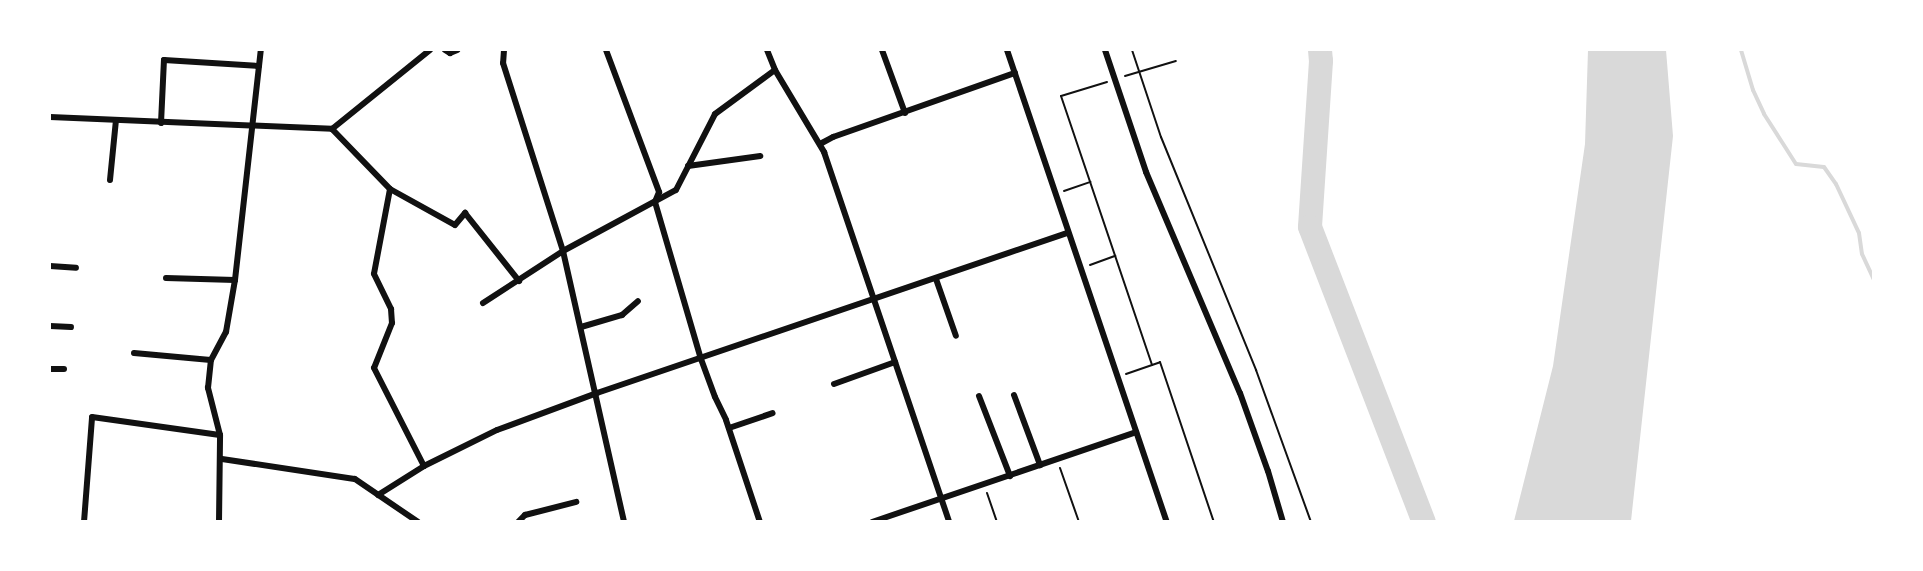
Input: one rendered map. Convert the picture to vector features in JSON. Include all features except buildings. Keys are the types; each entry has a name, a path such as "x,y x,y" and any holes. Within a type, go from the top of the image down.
{"street":[{"path":"219,522 222,459 220,435 207,388 211,360 226,332 235,280 261,50"},
{"path":"50,117 251,128 332,129 430,50"},
{"path":"445,50 450,53 457,50"},
{"path":"504,50 503,63 562,251 597,393 624,522"},
{"path":"606,50 659,192 655,202 701,359 729,429 760,522"},
{"path":"767,50 775,70 820,144 949,522"},
{"path":"882,50 904,113"},
{"path":"1007,50 1167,522"},
{"path":"1105,50 1146,172 1239,393 1268,471 1283,522"},
{"path":"161,123 164,60 259,66"},
{"path":"483,303 562,251 676,190 715,114 775,70"},
{"path":"820,144 1015,73"},
{"path":"110,180 116,120"},
{"path":"332,129 390,189 455,225 465,213 519,281"},
{"path":"688,166 760,156"},
{"path":"390,189 374,274 391,309 392,323 374,368 424,466"},
{"path":"378,495 424,466 497,430 597,393 1068,233"},
{"path":"50,266 76,268"},
{"path":"166,278 235,280"},
{"path":"936,279 956,336"},
{"path":"581,327 622,315 639,301"},
{"path":"50,326 71,327"},
{"path":"134,353 211,360"},
{"path":"834,384 895,362"},
{"path":"50,369 64,369"},
{"path":"1014,395 1040,465"},
{"path":"979,396 1010,476"},
{"path":"729,429 772,413"},
{"path":"84,522 92,417 220,435"},
{"path":"872,522 1136,432"},
{"path":"222,459 355,479 418,522"},
{"path":"518,522 525,516 576,502"}],"path":[{"path":"1132,50 1183,194 1256,370 1311,522"},
{"path":"1120,78 1176,60"},
{"path":"1107,82 1061,96 1152,365"},
{"path":"1055,194 1090,182"},
{"path":"1079,268 1115,256"},
{"path":"1117,377 1160,362 1214,522"},
{"path":"1057,459 1078,522"},
{"path":"984,485 997,522"}],"shaded area":[{"path":"1588,50 1666,50 1673,136 1631,521 1514,521 1553,366 1585,144"}],"waterway":[{"path":"1320,50 1310,227 1424,522"},
{"path":"1741,50 1753,90 1764,114 1796,164 1824,167 1836,184 1859,233 1862,254 1874,280"}]}
